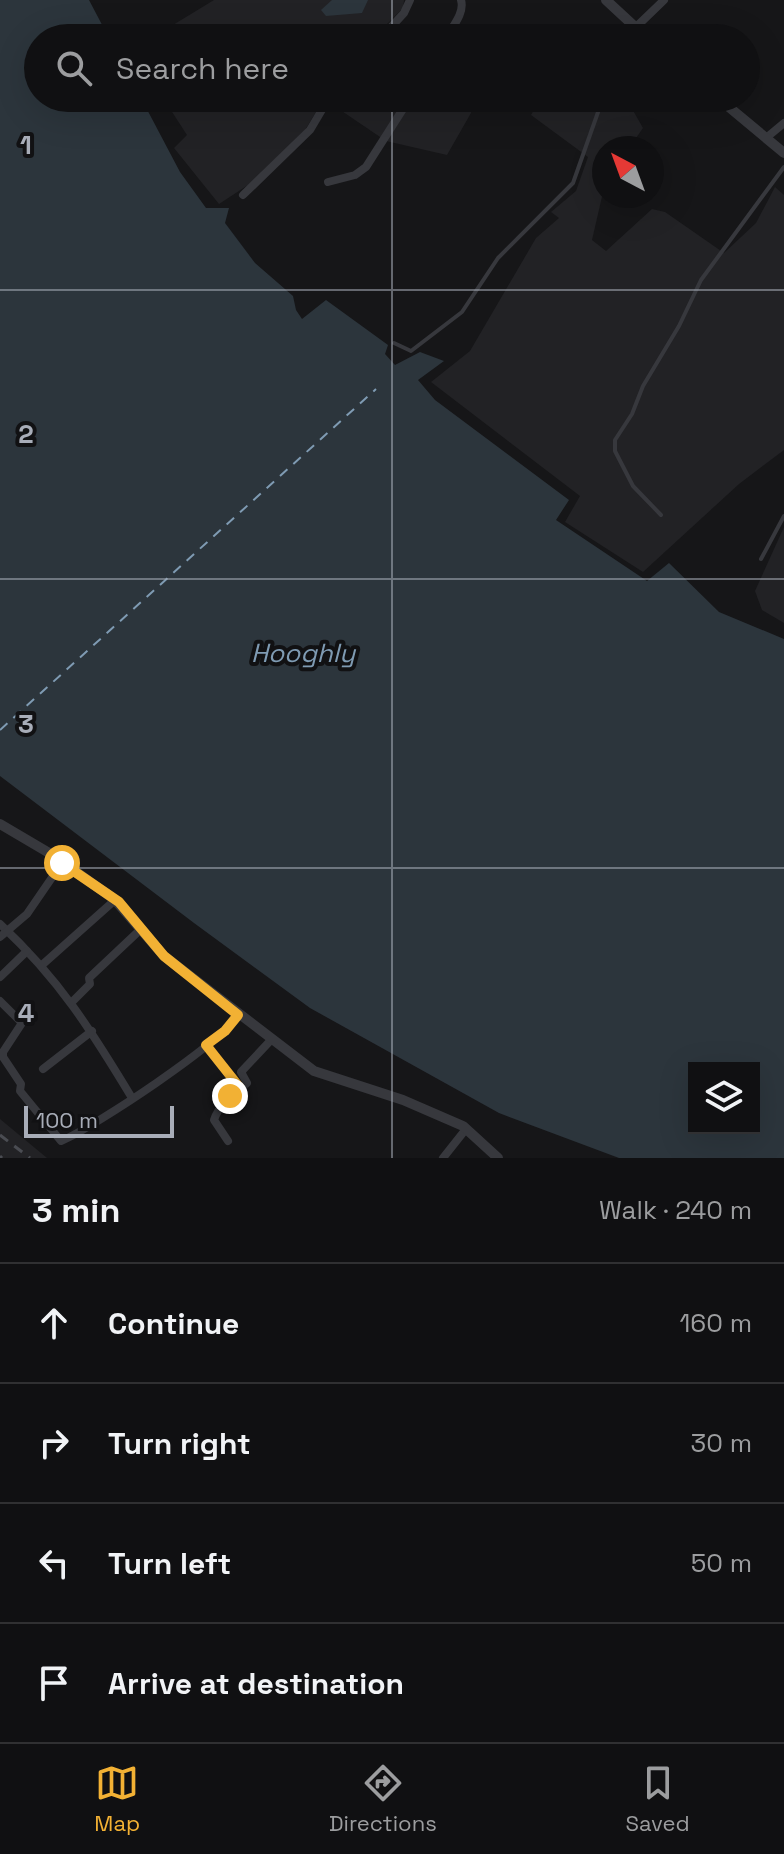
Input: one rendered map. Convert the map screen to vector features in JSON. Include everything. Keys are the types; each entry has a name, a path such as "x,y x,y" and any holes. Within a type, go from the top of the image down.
{"street":[{"path":"394,24 410,0"},
{"path":"455,24 463,6 461,0"},
{"path":"606,0 625,24"},
{"path":"641,24 664,0"},
{"path":"243,195 310,130 321,112"},
{"path":"328,182 355,175 366,167 401,112"},
{"path":"735,112 784,153"},
{"path":"766,138 784,123"},
{"path":"0,824 115,900 164,956 314,1071 403,1100 466,1129 498,1158"},
{"path":"62,863 27,914 2,931 42,965 72,1002 132,1098"},
{"path":"42,965 115,900"},
{"path":"72,1002 90,984 89,978 141,929"},
{"path":"0,977 27,951"},
{"path":"2,1007 20,1020 22,1026 3,1052 3,1057 21,1084 20,1091 61,1141 132,1098 225,1031 238,1015"},
{"path":"43,1069 92,1031"},
{"path":"228,1141 214,1118 226,1099 247,1083 241,1072 271,1040"},
{"path":"206,1045 240,1088"},
{"path":"443,1158 466,1129"}],"lane":[{"path":"394,343 411,351 462,312 498,258 573,183 598,112"},
{"path":"661,515 633,486 615,451 615,440 632,414 643,386 679,326 701,280 784,167"},
{"path":"761,559 784,516"}],"shaded area":[{"path":"214,0 404,0 403,8 387,24 175,24"},
{"path":"172,112 316,112 305,130 248,185 219,204 174,148 187,135"},
{"path":"343,112 471,112 447,155 386,141"},
{"path":"533,112 634,112 643,128 637,136 592,136 592,208 599,208 592,240 606,251 652,209 665,212 724,253 756,223 775,187 784,195 784,450 739,484 643,572 565,522 580,496 431,382 470,351 536,238 559,218 551,212 576,191 588,157 531,115"},
{"path":"784,527 784,623 762,610 755,591"},
{"path":"0,1119 47,1158 0,1158"}],"water":[{"name":"Hooghly","path":"0,0 89,0 102,24 24,24 24,112 148,112 180,172 206,208 229,208 225,223 255,263 293,296 302,319 326,300 388,345 385,354 395,365 420,352 444,361 418,380 435,400 569,500 556,520 647,581 669,563 719,612 784,639 784,1158 619,1158 499,1113 310,1008 0,776"},
{"path":"332,0 368,0 362,13 326,16 321,10"}],"ferry route":[{"path":"0,730 376,389"}],"railway":[{"path":"0,1135 30,1158"}],"route":[{"path":"62,863 119,902 164,956 238,1015 225,1031 206,1045 240,1088 230,1096"}]}
